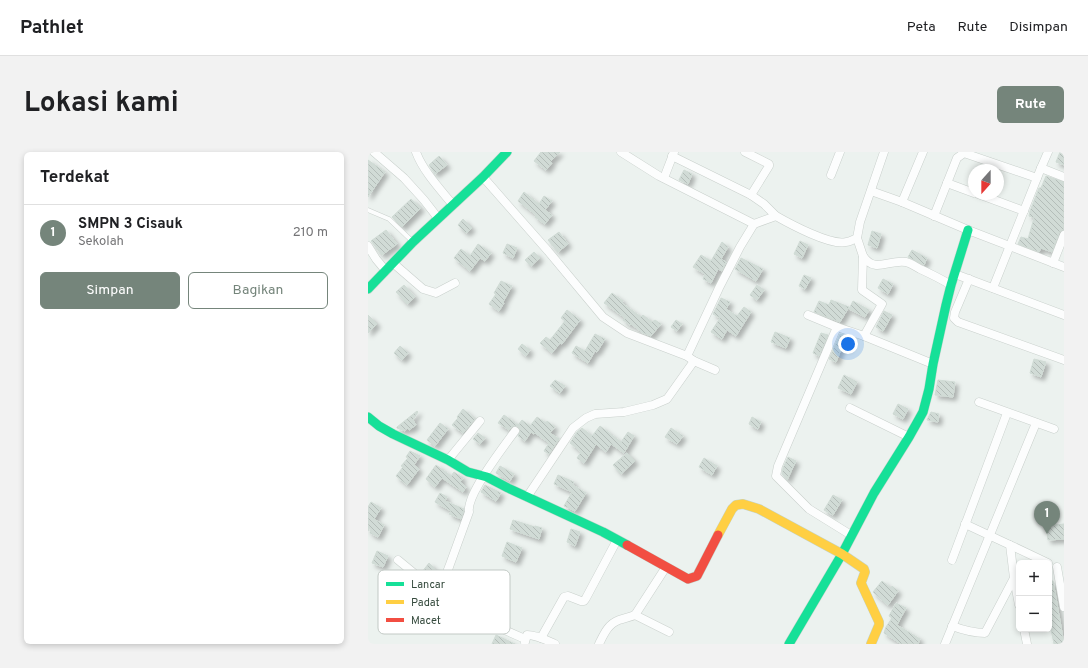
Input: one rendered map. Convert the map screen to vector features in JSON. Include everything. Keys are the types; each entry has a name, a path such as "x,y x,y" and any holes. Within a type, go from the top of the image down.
{"street":[{"path":"374,152 404,178 438,218"},
{"path":"416,152 422,165 453,205"},
{"path":"368,289 413,242 483,177 507,152"},
{"path":"621,152 664,178 754,224"},
{"path":"745,152 755,154 769,164 751,194"},
{"path":"831,175 840,152"},
{"path":"884,152 860,222 857,238 863,256 871,265 878,266 896,262 907,262 951,285"},
{"path":"902,202 924,152"},
{"path":"993,288 1048,152"},
{"path":"934,216 957,158 964,153 1037,178"},
{"path":"664,178 673,154 751,194 776,216 800,229 832,242 845,243 857,238"},
{"path":"1041,168 1064,177"},
{"path":"483,177 548,251 602,316 627,333 691,358 715,370"},
{"path":"947,183 968,191"},
{"path":"871,191 1064,267"},
{"path":"994,200 1024,211"},
{"path":"527,497 573,428 586,418 595,414 624,412 653,405 667,399 691,358 719,288 740,247 754,224 776,216"},
{"path":"789,644 842,554 874,492 909,437 922,412 951,285 968,230"},
{"path":"1053,263 1064,235"},
{"path":"368,246 386,271"},
{"path":"863,256 862,290 882,304 864,336"},
{"path":"393,263 423,289 436,293 455,283"},
{"path":"955,274 1064,314"},
{"path":"969,279 955,312 954,318 958,322 1064,360"},
{"path":"808,315 933,364"},
{"path":"837,327 778,466 776,476 809,509 852,535"},
{"path":"979,402 1054,429"},
{"path":"850,408 909,437"},
{"path":"952,560 1007,413"},
{"path":"368,417 379,426 393,434 448,460 468,472 483,476 603,532 688,578 697,576 732,509 736,505 743,504 759,509 842,554 864,569 861,583 879,622 871,644"},
{"path":"448,460 480,421"},
{"path":"945,644 1036,423"},
{"path":"448,570 469,512 469,505 483,476 515,431"},
{"path":"965,524 1054,566 1064,607"},
{"path":"541,638 564,597 568,596 584,601 617,540"},
{"path":"1010,545 1017,596"},
{"path":"398,560 410,570"},
{"path":"599,644 612,624 635,614 666,567"},
{"path":"952,626 976,633 985,633 1014,578"},
{"path":"635,614 669,632"},
{"path":"1024,632 1026,644"},
{"path":"510,634 525,641 527,635 530,635 555,644"}],"lane":[{"path":"368,210 389,219 413,242"}],"building":[{"path":"541,152 560,152 550,162 552,163 546,170 534,161"},
{"path":"1060,152 1064,152 1064,165 1056,162"},
{"path":"439,156 447,165 435,174 429,165"},
{"path":"368,160 385,172 368,197"},
{"path":"684,170 692,174 688,184 679,180"},
{"path":"1046,176 1064,182 1064,230 1061,230 1059,233 1052,252 1041,248 1039,252 1018,244 1021,237 1028,239 1034,218 1029,216 1030,211 1039,188 1041,188"},
{"path":"524,192 539,204 544,196 552,201 545,210 552,215 545,224 518,201"},
{"path":"411,199 421,208 402,227 392,217"},
{"path":"463,219 472,228 466,233 458,225"},
{"path":"386,230 397,244 382,255 371,241"},
{"path":"872,231 881,234 877,248 868,245"},
{"path":"559,232 568,244 558,252 548,240"},
{"path":"800,241 808,245 802,258 794,254"},
{"path":"722,242 728,247 721,259 726,262 722,271 718,269 711,283 703,279 705,274 693,267 701,255 711,261"},
{"path":"478,244 491,253 485,261 480,258 470,271 454,258 461,249 470,256"},
{"path":"507,244 517,248 513,258 503,253"},
{"path":"912,250 927,258 924,265 908,257"},
{"path":"534,252 540,258 531,266 525,260"},
{"path":"741,258 763,269 756,281 735,269"},
{"path":"804,275 811,278 805,289 799,286"},
{"path":"883,279 893,284 888,294 878,288"},
{"path":"501,281 512,286 499,311 489,304 496,294 494,293"},
{"path":"404,285 415,297 407,304 396,292"},
{"path":"757,285 764,290 757,300 750,295"},
{"path":"612,293 623,301 622,303 641,317 643,315 652,322 655,320 661,324 651,336 643,333 631,324 630,325 623,320 625,318 604,303"},
{"path":"721,298 730,302 726,309 737,316 744,307 751,312 736,336 727,330 722,339 711,332 720,318 713,314"},
{"path":"831,300 849,307 840,322 814,312 819,301 829,305"},
{"path":"853,301 869,310 865,317 849,309"},
{"path":"567,310 580,320 562,344 560,343 552,353 540,343 546,337 550,340 565,321 561,318"},
{"path":"884,311 892,315 883,331 876,327"},
{"path":"368,315 377,324 368,333"},
{"path":"676,320 682,324 677,331 671,327"},
{"path":"775,332 790,338 786,348 771,342"},
{"path":"821,333 828,335 819,356 813,353"},
{"path":"595,334 605,339 597,352 595,351 588,363 572,353 576,346 585,351"},
{"path":"840,334 847,336 852,340 847,349 842,347 836,362 829,359"},
{"path":"522,344 530,350 526,356 518,349"},
{"path":"400,346 408,353 402,360 394,353"},
{"path":"1034,359 1046,362 1041,377 1030,373"},
{"path":"844,375 857,382 851,394 838,388"},
{"path":"555,380 565,386 560,393 550,386"},
{"path":"938,380 955,382 953,397 935,395"},
{"path":"898,404 908,409 903,419 893,414"},
{"path":"463,409 475,419 463,433 452,425"},
{"path":"417,411 418,412 413,420 416,425 409,430 407,428 405,431 397,428 397,427"},
{"path":"931,412 939,414 938,422 927,420"},
{"path":"504,415 518,425 522,420 530,426 537,417 546,423 547,421 555,427 550,433 559,439 549,454 544,451 549,443 535,433 534,434 531,432 525,441 518,436 520,431 518,426 513,426 509,430 498,423"},
{"path":"752,417 761,422 758,429 749,424"},
{"path":"440,423 448,429 435,446 427,440"},
{"path":"600,426 621,442 628,432 634,436 624,453 611,444 606,452 596,444 584,463 577,458 581,452 570,443 577,432 582,428 592,436"},
{"path":"671,428 683,436 677,444 665,437"},
{"path":"478,433 485,438 480,444 473,439"},
{"path":"410,451 420,456 414,465 419,469 407,485 396,476 403,467 401,466 408,458 406,457"},
{"path":"627,453 635,461 621,474 613,465"},
{"path":"788,457 796,461 787,480 782,474"},
{"path":"704,458 717,466 712,475 699,467"},
{"path":"436,465 451,476 454,472 463,478 460,482 466,487 463,492 442,478 435,487 426,479"},
{"path":"500,466 514,474 510,481 496,473"},
{"path":"558,475 574,482 573,485 586,493 575,511 564,506 572,492 554,484"},
{"path":"485,485 501,493 496,501 481,492"},
{"path":"440,493 447,497 445,501 464,509 461,519 449,514 451,511 435,502"},
{"path":"833,495 842,500 833,515 824,510"},
{"path":"371,502 381,508 374,519 384,525 378,537 370,533 371,529 369,528 368,531 368,507"},
{"path":"513,520 542,528 539,539 510,529"},
{"path":"1064,524 1064,539 1048,540 1046,526"},
{"path":"571,529 580,532 575,546 567,542"},
{"path":"507,542 522,548 516,562 502,556"},
{"path":"377,551 388,556 383,567 372,563"},
{"path":"429,563 436,570 424,570"},
{"path":"882,581 898,591 888,605 873,592"},
{"path":"1052,581 1064,644 1054,644 1052,632"},
{"path":"896,603 906,608 897,625 920,639 918,644 901,644 884,633 892,618 889,616"},
{"path":"496,635 515,644 492,644"}],"traffic: fast":[{"path":"368,289 413,242 483,177 507,152"},
{"path":"789,644 842,554 874,493 923,412 946,305 968,230"},
{"path":"368,417 379,426 393,434 448,460 468,472 487,477 603,532 627,545"}],"traffic: slow":[{"path":"718,535 732,509 736,505 743,504 759,509 842,554 864,569 865,572 861,583 879,622 871,644"}],"traffic: jam":[{"path":"627,545 688,579 697,576 718,535"}],"place":[{"name":"SMPN 3 Cisauk","path":"1047,534"}]}
